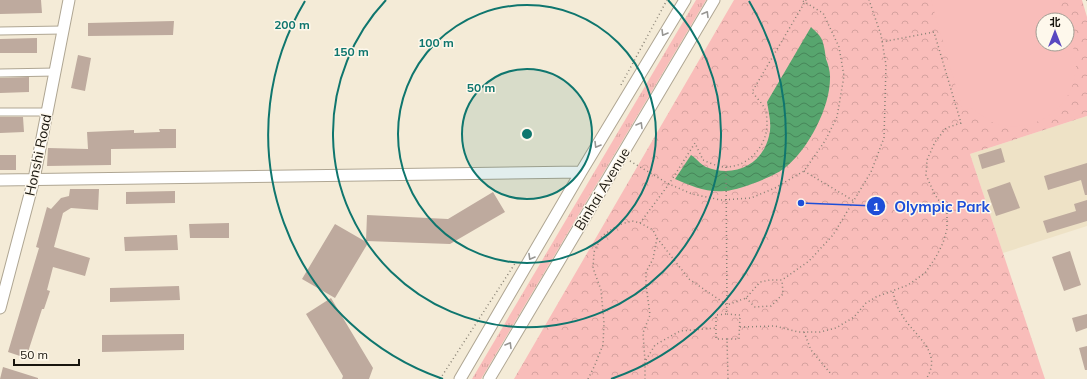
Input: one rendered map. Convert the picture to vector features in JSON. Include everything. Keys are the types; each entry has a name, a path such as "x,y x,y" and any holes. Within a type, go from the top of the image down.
{"street":[{"name":"Honshi Road","path":"0,308 34,179 69,0"},
{"name":"Binhai Avenue","path":"460,379 684,0"},
{"name":"Binhai Avenue","path":"489,379 714,0"},
{"path":"0,31 63,30"},
{"path":"0,73 56,72"},
{"path":"0,112 48,112"},
{"path":"0,180 581,172"}],"path":[{"path":"629,160 669,184 692,194 720,200 751,198 775,188 804,171 825,142 837,117 844,76 839,47 823,13 801,0"},
{"path":"727,305 746,298 760,282 782,280 809,261 833,235 871,172 884,138 886,65 881,35 869,0"},
{"path":"640,223 669,184 695,143 703,160 726,167 740,164 761,148 766,135 766,110 752,92 805,1"},
{"path":"740,327 775,326 798,332 820,332 836,328 854,317 866,303 876,297 893,292 908,285 925,273 936,257 943,243 947,213 934,193 926,175 927,160 935,142 946,128 961,123 934,32 882,42"},
{"path":"726,167 726,314"},
{"path":"804,171 854,201"},
{"path":"588,379 603,345 604,324 601,290 594,268 594,252 602,236 618,225 632,221 640,223 653,230 657,238 689,279 727,305"},
{"path":"645,379 643,333 650,315 646,285 646,272 653,259 657,238"},
{"path":"746,298 755,306 772,306 783,294 782,280"},
{"path":"893,292 895,302 902,316 917,333 929,351 932,360 926,379"},
{"path":"716,315 740,315 740,327 739,339 716,339 716,315"},
{"path":"645,361 655,345 680,331 716,328"},
{"path":"804,332 811,350 831,374"},
{"path":"727,339 728,379"}],"shaded area":[{"path":"1087,116 1087,226 1003,253 970,154"}],"green space":[{"path":"696,0 706,0 481,379 472,379"},
{"path":"734,0 1082,0 1087,17 1087,116 970,154 1045,379 514,379"},
{"path":"931,0 1059,0 1063,12 1035,12 1035,52 1074,52 1076,59 1075,78 1070,92 1062,104 1040,121 1026,125 1012,126 994,123 971,108 963,111"}],"water":[{"path":"811,27 819,35 823,42 830,72 829,88 823,113 817,126 795,159 781,171 757,182 725,191 705,190 675,179 691,155 706,167 726,171 745,167 760,155 770,132 770,119 767,102"}],"building":[{"path":"0,0 41,0 42,13 0,14"},
{"path":"174,21 173,35 88,36 88,23"},
{"path":"37,38 37,53 0,53 0,39"},
{"path":"78,55 91,58 85,91 71,88"},
{"path":"29,77 29,92 0,93 0,78"},
{"path":"0,117 23,117 24,132 0,133"},
{"path":"159,129 176,129 176,148 111,149 111,165 47,166 48,148 88,149 87,132 134,130 134,133 160,132"},
{"path":"1001,148 1005,162 982,169 978,155"},
{"path":"0,155 16,155 16,170 0,170"},
{"path":"1087,163 1087,195 1085,195 1081,180 1048,190 1044,176"},
{"path":"1010,182 1020,208 996,216 987,190"},
{"path":"70,189 99,189 98,210 71,208 63,213 54,247 90,258 85,276 53,267 47,290 50,291 44,309 42,309 26,358 8,352 39,248 36,247 47,207 51,209 61,198 69,196"},
{"path":"175,191 175,203 126,204 126,192"},
{"path":"493,192 505,212 450,244 366,241 367,215 448,219"},
{"path":"1087,200 1087,221 1047,233 1043,221 1076,211 1074,204"},
{"path":"229,223 229,238 190,238 189,224"},
{"path":"335,224 368,243 335,298 302,279"},
{"path":"177,235 178,250 125,251 124,237"},
{"path":"1070,251 1081,285 1064,291 1052,257"},
{"path":"179,286 180,300 110,302 110,288"},
{"path":"331,298 373,368 369,379 342,379 343,376 306,314"},
{"path":"1087,314 1087,328 1076,332 1072,318"},
{"path":"184,334 184,350 102,352 102,335"},
{"path":"1087,346 1087,370 1085,370 1079,348"},
{"path":"3,367 38,378 38,379 0,379"}],"place":[{"name":"Olympic Park","path":"801,203"}]}
